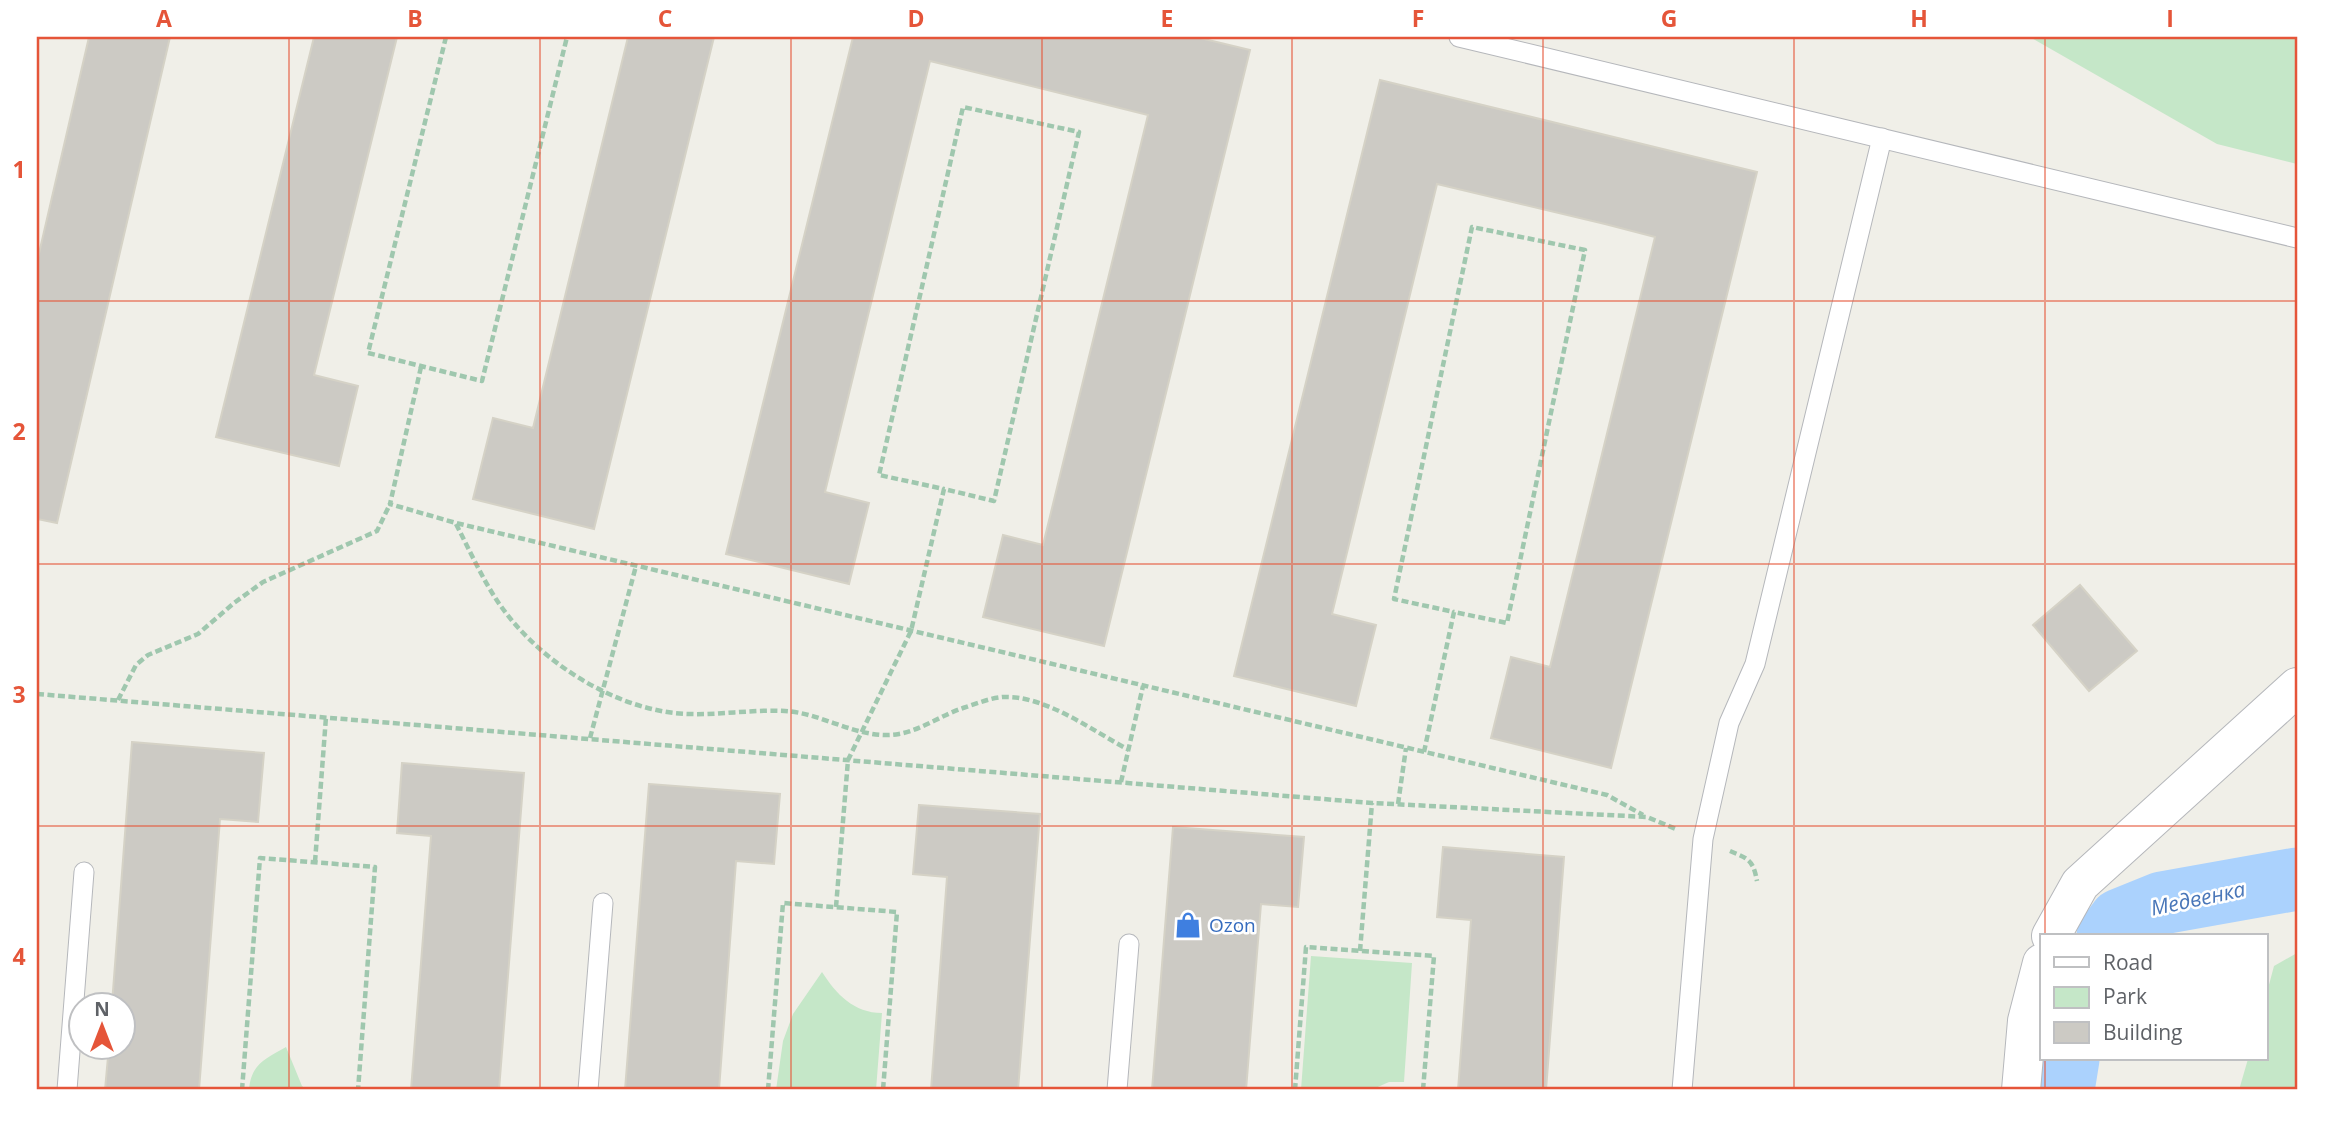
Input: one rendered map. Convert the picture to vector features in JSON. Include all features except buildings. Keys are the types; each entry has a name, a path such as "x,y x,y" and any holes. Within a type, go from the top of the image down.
{"street":[{"path":"2052,934 2080,884 2297,687"},
{"path":"2021,1090 2027,1021 2040,972"}],"lane":[{"path":"1459,37 2297,238"},
{"path":"1682,1090 1703,839 1729,723 1755,664 1882,138"},
{"path":"67,1090 84,872"},
{"path":"588,1090 603,903"},
{"path":"1117,1090 1129,944"}],"path":[{"path":"446,37 368,353 482,381 567,37"},
{"path":"963,107 1079,132 995,500 944,489 879,475 963,107"},
{"path":"1472,227 1585,250 1507,623 1454,612 1394,600 1472,227"},
{"path":"118,700 136,665 148,655 198,634 263,582 377,531 390,504 421,367"},
{"path":"836,907 848,760 911,631 944,489"},
{"path":"390,504 456,523 1607,795 1647,817 1748,859 1755,869 1757,881"},
{"path":"456,523 496,600 534,645 602,692 645,707 674,713 786,711 862,731 899,734 978,703 1002,697 1044,704 1129,750"},
{"path":"590,738 636,566"},
{"path":"1424,752 1454,612"},
{"path":"1121,782 1143,686"},
{"path":"37,694 1372,803 1647,817"},
{"path":"314,862 326,717"},
{"path":"1398,804 1406,748"},
{"path":"1360,951 1372,803"},
{"path":"242,1090 260,858 375,867 358,1090"},
{"path":"768,1090 783,903 897,912 883,1090"},
{"path":"1295,1090 1306,947 1434,956 1423,1090"}],"green space":[{"path":"2030,37 2297,37 2297,164 2217,144"},
{"path":"2297,953 2297,1090 2239,1090 2248,1060 2268,1060 2268,988 2274,966"},
{"path":"1311,956 1412,963 1404,1082 1389,1082 1371,1090 1301,1090"},
{"path":"822,972 833,988 854,1006 882,1013 876,1090 776,1090 783,1041 793,1014"},
{"path":"286,1047 302,1086 307,1090 249,1090 250,1081 260,1063"}],"waterway":[{"name":"Медвенка","path":"2110,934 2120,920 2162,903 2297,879"},
{"name":"Медвенка","path":"2063,1090 2068,1060"}],"place":[{"name":"Ozon","path":"1188,925"}]}
